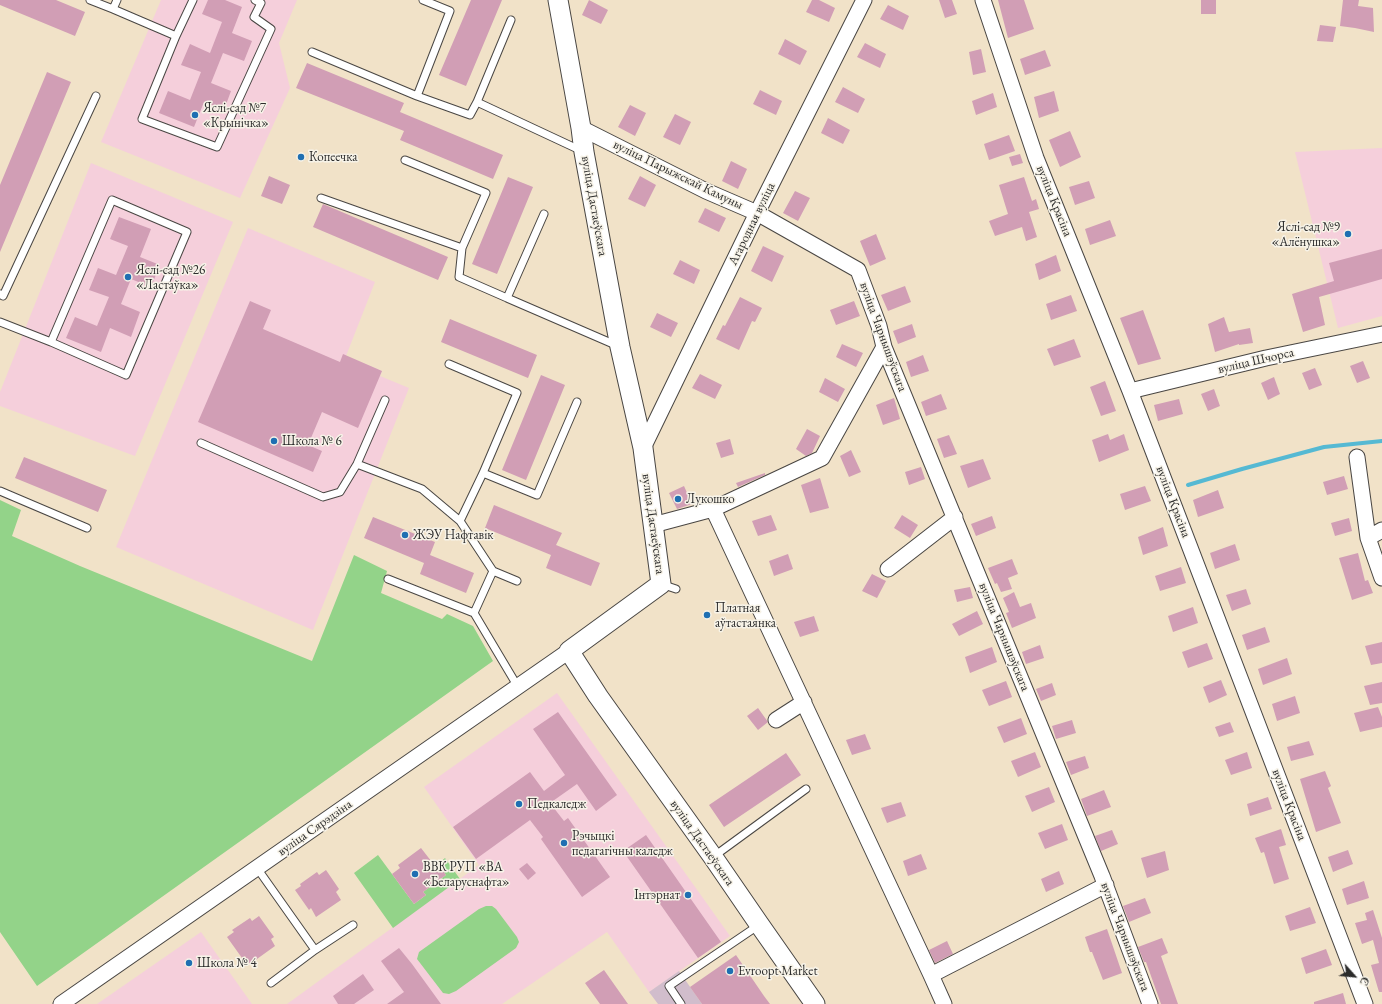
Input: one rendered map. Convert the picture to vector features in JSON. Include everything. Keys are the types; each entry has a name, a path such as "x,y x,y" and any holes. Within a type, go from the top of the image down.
{"street":[{"name":"вуліца Дастаеўскага","path":"558,0 620,347 643,448 653,525 669,587 569,651 598,696 713,857 812,1003"},
{"name":"Агародная вуліца","path":"643,448 757,214 864,0"},
{"name":"вуліца Красіна","path":"983,0 1036,158 1130,391 1365,1004"},
{"name":"вуліца Парыжскай Камуны","path":"582,128 706,191 757,214 858,270"},
{"name":"вуліца Чарнышэўскага","path":"858,270 879,326 884,347 1106,885 1150,1004"},
{"name":"вуліца Шчорса","path":"1130,391 1266,358 1382,334"},
{"path":"653,525 713,509 822,458 884,347"},
{"path":"1357,457 1368,538 1382,578"},
{"path":"713,509 944,1004"},
{"path":"888,569 954,517"},
{"path":"1368,538 1382,530"},
{"name":"вуліца Сярэдзіна","path":"61,1004 569,651"},
{"path":"776,720 804,702"},
{"path":"931,975 1106,885"}],"lane":[{"path":"90,0 176,36"},
{"path":"113,9 117,0"},
{"path":"193,0 176,36 142,120 217,147 271,29 254,17 261,3 255,0"},
{"path":"417,96 450,11 423,0"},
{"path":"312,52 417,96 470,115 477,102 511,20"},
{"path":"1,297 96,96"},
{"path":"477,102 584,152"},
{"path":"405,160 486,193 462,248 459,278 620,347"},
{"path":"321,198 462,248"},
{"path":"0,322 126,375 187,232 112,200 50,342"},
{"path":"507,298 544,214"},
{"path":"449,364 517,393 483,473 460,521"},
{"path":"201,443 323,498 340,492 357,464 385,400"},
{"path":"483,473 537,495 577,402"},
{"path":"357,464 422,489 460,521 493,571 517,581"},
{"path":"0,491 87,528"},
{"path":"474,613 493,571"},
{"path":"388,579 474,613 518,687"},
{"path":"713,857 806,789"},
{"path":"257,868 315,950"},
{"path":"682,1004 669,986 759,924"},
{"path":"271,983 315,950 353,925"}],"shaded area":[{"name":"Яслі-сад №7 «Крынічка»","path":"161,0 297,0 279,43 290,88 240,198 101,142"},
{"name":"Яслі-сад №9 «Алёнушка»","path":"1382,148 1382,316 1338,328 1295,152"},
{"name":"Яслі-сад №26 «Ластаўка»","path":"91,163 233,222 135,456 0,406 0,392"},
{"name":"Школа № 6","path":"248,228 375,282 346,356 382,371 380,376 409,388 313,630 116,547"},
{"name":"Рэчыцкі педагагічны каледж","path":"557,693 730,936 649,992 607,932 502,1004 287,1004 479,865 424,787"},
{"name":"Школа № 4","path":"201,932 252,1004 97,1004"},
{"path":"679,971 702,1004 658,1004 649,992"}],"green space":[{"path":"0,500 21,510 12,536 80,566 312,661 354,555 387,571 381,593 442,619 447,614 473,626 493,661 37,986 0,932"},
{"path":"378,855 414,904 426,895 423,892 446,875 438,864 445,858 460,879 393,928 354,873"},
{"path":"486,906 492,906 496,909 517,937 519,942 516,948 456,991 449,994 443,993 417,959 419,952 479,909"}],"building":[{"path":"0,0 56,0 85,12 75,36 0,5"},
{"path":"208,0 225,0 242,7 232,33 252,41 244,61 223,53 211,83 231,91 224,110 204,102 194,127 159,113 168,91 190,100 201,72 181,65 190,44 210,53 222,22 202,14"},
{"path":"471,0 502,0 466,86 439,75"},
{"path":"589,0 608,10 601,24 582,15"},
{"path":"812,0 819,0 835,8 829,22 806,12"},
{"path":"939,0 952,0 957,14 945,18"},
{"path":"998,0 1024,0 1034,29 1008,38"},
{"path":"1201,0 1216,0 1216,14 1201,14"},
{"path":"1343,0 1359,0 1358,6 1373,8 1374,32 1340,26"},
{"path":"888,5 909,16 903,30 880,19"},
{"path":"1320,25 1336,27 1333,42 1317,41"},
{"path":"785,39 807,51 800,65 778,54"},
{"path":"865,43 886,54 880,68 857,57"},
{"path":"981,49 986,72 973,75 969,52"},
{"path":"1045,50 1051,66 1025,75 1020,59"},
{"path":"307,63 404,103 400,112 503,155 493,179 400,140 404,131 296,88"},
{"path":"47,72 71,82 0,252 0,185"},
{"path":"843,87 865,99 858,113 835,102"},
{"path":"760,90 782,101 776,115 753,104"},
{"path":"1054,91 1059,111 1039,118 1034,97"},
{"path":"993,93 997,107 976,115 972,101"},
{"path":"630,105 646,113 635,136 618,127"},
{"path":"675,114 691,122 680,145 663,137"},
{"path":"828,118 850,130 843,144 821,133"},
{"path":"1070,131 1081,157 1060,167 1049,140"},
{"path":"1009,135 1015,151 989,160 984,144"},
{"path":"1020,154 1023,163 1012,166 1009,157"},
{"path":"731,161 747,169 738,189 722,181"},
{"path":"269,176 290,185 282,204 261,196"},
{"path":"640,176 656,185 645,207 628,199"},
{"path":"508,177 533,187 497,274 472,264"},
{"path":"1024,177 1032,201 1036,199 1039,209 1029,212 1037,237 1026,241 1022,227 995,236 989,221 1008,214 999,185"},
{"path":"1089,181 1095,198 1075,205 1069,187"},
{"path":"795,191 810,198 798,221 783,213"},
{"path":"323,204 448,257 438,280 313,227"},
{"path":"705,208 726,218 719,232 698,222"},
{"path":"119,217 151,229 140,257 160,265 151,287 131,279 121,304 140,312 131,337 110,328 101,352 66,338 75,317 97,326 109,297 89,290 98,268 116,275 128,246 110,239"},
{"path":"1110,220 1116,236 1090,245 1085,229"},
{"path":"876,234 886,259 870,266 860,241"},
{"path":"763,246 784,256 772,282 751,271"},
{"path":"1382,249 1382,279 1319,297 1325,325 1303,332 1292,294 1334,281 1329,263"},
{"path":"1056,255 1061,271 1039,280 1035,264"},
{"path":"680,260 700,270 694,284 673,274"},
{"path":"905,286 911,302 888,311 881,295"},
{"path":"1071,295 1077,311 1051,320 1046,304"},
{"path":"740,297 762,308 755,322 752,321 739,350 716,339 723,325 725,326"},
{"path":"250,301 271,310 263,329 340,362 343,354 382,371 358,428 322,412 308,445 322,451 313,472 198,422"},
{"path":"854,301 860,316 836,325 830,310"},
{"path":"1143,310 1161,359 1138,365 1120,318"},
{"path":"657,313 678,323 671,337 650,327"},
{"path":"1224,317 1229,332 1250,328 1253,343 1239,344 1215,352 1208,324"},
{"path":"450,319 537,355 528,378 441,342"},
{"path":"912,324 916,337 898,344 893,331"},
{"path":"1074,339 1081,357 1054,366 1047,349"},
{"path":"842,344 863,353 856,367 836,357"},
{"path":"923,355 929,371 911,377 906,362"},
{"path":"1363,361 1370,378 1357,383 1350,366"},
{"path":"1315,368 1322,385 1309,390 1302,373"},
{"path":"700,374 722,385 715,399 692,388"},
{"path":"541,375 565,385 526,480 502,470"},
{"path":"1274,377 1280,394 1268,400 1261,383"},
{"path":"825,378 845,389 838,402 819,392"},
{"path":"1105,381 1116,411 1101,416 1090,387"},
{"path":"1214,389 1220,406 1208,411 1201,394"},
{"path":"941,394 947,409 926,416 921,402"},
{"path":"894,398 900,419 883,425 876,405"},
{"path":"1179,399 1183,414 1158,421 1154,405"},
{"path":"807,429 820,436 812,453 806,456 796,449"},
{"path":"1108,434 1110,440 1124,434 1129,450 1099,462 1092,440"},
{"path":"949,435 957,454 944,458 937,439"},
{"path":"730,439 734,454 721,458 716,443"},
{"path":"851,450 861,472 849,477 840,456"},
{"path":"24,457 107,490 98,512 15,478"},
{"path":"983,459 991,479 968,488 960,466"},
{"path":"921,467 925,479 909,485 905,472"},
{"path":"765,473 765,475 738,487 736,483"},
{"path":"1344,476 1348,489 1327,495 1323,482"},
{"path":"820,478 829,508 810,513 801,485"},
{"path":"684,486 692,504 677,509 669,493"},
{"path":"1145,486 1151,501 1125,510 1120,494"},
{"path":"1218,490 1224,508 1198,517 1193,500"},
{"path":"494,505 562,533 556,545 600,563 591,586 546,568 551,555 485,528"},
{"path":"771,515 777,530 758,536 752,521"},
{"path":"902,515 918,525 910,538 894,528"},
{"path":"992,516 996,528 976,536 971,524"},
{"path":"373,517 435,542 430,555 474,573 466,593 420,574 424,563 364,538"},
{"path":"1349,518 1352,531 1335,536 1331,523"},
{"path":"1163,527 1168,546 1143,555 1138,537"},
{"path":"1235,544 1240,560 1215,569 1210,553"},
{"path":"1358,553 1365,581 1368,580 1373,593 1352,600 1339,558"},
{"path":"788,554 793,569 774,576 769,561"},
{"path":"1012,559 1018,574 1008,578 1012,589 1001,592 997,583 995,584 988,568"},
{"path":"1181,567 1186,583 1160,591 1155,576"},
{"path":"872,574 886,581 877,598 862,591"},
{"path":"970,587 973,598 957,602 954,590"},
{"path":"1246,589 1251,604 1232,611 1226,595"},
{"path":"1014,592 1020,607 1031,603 1036,618 1012,628 1006,613 1009,612 1003,598"},
{"path":"1193,607 1198,623 1173,632 1168,616"},
{"path":"977,611 983,624 959,636 952,624"},
{"path":"814,616 819,631 800,637 794,622"},
{"path":"1265,627 1270,642 1247,650 1242,635"},
{"path":"1382,642 1382,663 1371,665 1365,646"},
{"path":"1207,643 1213,659 1188,668 1182,652"},
{"path":"1040,645 1044,658 1026,664 1022,652"},
{"path":"992,647 997,662 970,673 965,657"},
{"path":"1287,658 1292,674 1263,685 1258,669"},
{"path":"1221,680 1227,695 1209,703 1203,687"},
{"path":"1006,681 1012,697 989,706 982,690"},
{"path":"1382,682 1382,703 1370,705 1364,686"},
{"path":"1052,683 1056,695 1041,701 1036,689"},
{"path":"1295,696 1300,713 1277,721 1272,704"},
{"path":"1378,707 1382,717 1382,727 1360,732 1354,713"},
{"path":"758,708 768,722 758,730 747,716"},
{"name":"Педкаледж","path":"558,712 617,795 596,811 577,784 550,803 564,821 568,818 610,877 582,897 541,839 543,837 530,820 476,859 453,827 530,772 544,791 565,775 533,729"},
{"path":"1021,718 1027,734 1004,743 997,727"},
{"path":"1072,720 1076,733 1056,739 1052,726"},
{"path":"1230,722 1234,732 1219,737 1215,727"},
{"path":"865,734 871,749 852,755 846,740"},
{"path":"1309,741 1314,755 1291,761 1287,747"},
{"path":"1035,752 1041,767 1018,777 1011,761"},
{"path":"1247,752 1252,768 1231,775 1225,760"},
{"path":"786,753 801,775 724,827 709,805"},
{"path":"1085,756 1089,768 1071,775 1066,762"},
{"path":"1325,771 1331,786 1328,788 1341,823 1316,832 1300,779"},
{"path":"1049,787 1055,802 1032,812 1025,796"},
{"path":"1104,790 1111,807 1087,816 1081,799"},
{"path":"1268,797 1272,809 1250,816 1247,804"},
{"path":"901,802 906,816 887,823 881,808"},
{"path":"1062,824 1068,840 1045,849 1038,833"},
{"path":"1281,829 1286,845 1279,847 1289,879 1274,884 1264,852 1261,853 1255,838"},
{"path":"1112,830 1118,844 1101,851 1095,836"},
{"path":"646,835 721,942 698,958 623,851"},
{"path":"421,848 435,866 438,864 446,875 423,892 426,895 414,904 392,874 400,868 398,865"},
{"path":"1348,850 1353,864 1333,872 1328,857"},
{"path":"1165,851 1169,870 1147,878 1141,858"},
{"path":"921,854 927,869 908,876 903,861"},
{"path":"527,863 536,873 528,880 519,869"},
{"path":"326,870 339,889 336,892 341,900 316,917 311,908 309,910 295,890 301,886 300,884 317,872 319,875"},
{"path":"1059,871 1064,884 1046,892 1041,879"},
{"path":"1364,881 1369,898 1347,905 1342,889"},
{"path":"1145,898 1151,913 1129,922 1123,906"},
{"path":"1310,907 1316,923 1290,931 1285,916"},
{"path":"1373,910 1382,938 1382,992 1379,992 1371,965 1379,963 1373,940 1362,944 1355,923 1367,920 1365,913"},
{"path":"259,916 274,937 271,939 275,946 250,964 245,956 242,958 227,937 234,932 232,930 250,918 252,921"},
{"path":"1107,929 1122,973 1103,980 1085,937"},
{"path":"1162,938 1168,953 1161,956 1178,1004 1161,1004 1146,962 1144,962 1138,947"},
{"path":"947,941 953,954 935,963 929,950"},
{"path":"399,948 441,1004 387,1004 404,992 381,961"},
{"path":"1326,949 1332,965 1306,974 1301,958"},
{"name":"Evroopt Market","path":"736,955 770,1004 702,1004 690,987"},
{"path":"604,970 628,1004 600,1004 585,983"},
{"path":"363,974 374,990 354,1004 338,1004 333,996"},
{"path":"1343,993 1346,1004 1314,1004 1314,1002"}],"waterway":[{"path":"1188,485 1324,447 1382,441"}],"place":[{"name":"Яслі-сад №7 «Крынічка»","path":"195,115"},
{"name":"Копеечка","path":"301,157"},
{"name":"Яслі-сад №9 «Алёнушка»","path":"1348,234"},
{"name":"Яслі-сад №26 «Ластаўка»","path":"128,277"},
{"name":"Школа № 6","path":"274,441"},
{"name":"Лукошко","path":"678,499"},
{"name":"ЖЭУ Нафтавік","path":"405,535"},
{"name":"Платная аўтастаянка","path":"707,615"},
{"name":"Педкаледж","path":"519,804"},
{"name":"Рэчыцкі педагагічны каледж","path":"564,843"},
{"name":"ВВК РУП «ВА «Беларуснафта»","path":"415,874"},
{"name":"Інтэрнат","path":"688,895"},
{"name":"Школа № 4","path":"189,963"},
{"name":"Evroopt Market","path":"730,971"}]}
